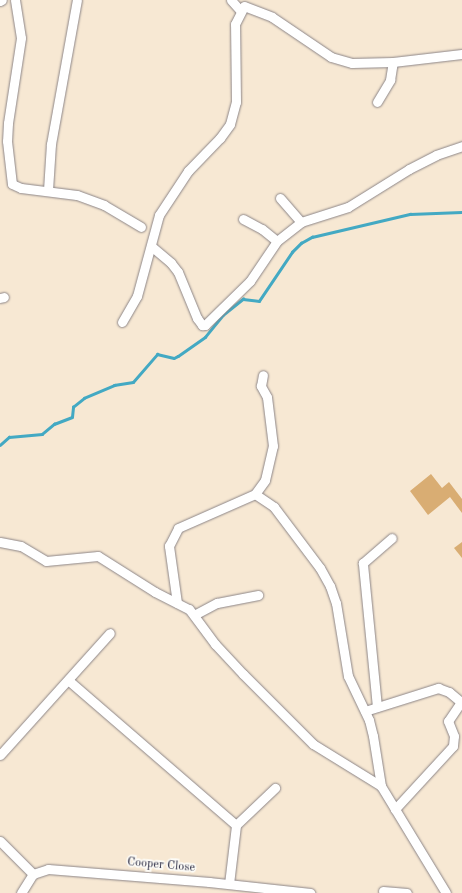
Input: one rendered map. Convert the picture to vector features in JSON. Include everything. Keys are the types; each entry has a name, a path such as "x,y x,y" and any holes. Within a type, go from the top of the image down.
{"street":[{"path":"15,0 21,38 8,123 10,180 21,188 48,190 104,205 141,227"},
{"path":"48,190 51,144 77,0"},
{"path":"231,0 272,17 331,57 352,63 393,62 462,54"},
{"path":"122,322 137,296 159,215 169,196 188,171 220,138 230,124 236,102 235,24 244,5"},
{"path":"377,102 390,80 393,62"},
{"path":"151,246 171,263 178,272 203,326 250,281 277,241 301,222 348,207 408,169 436,155 462,146"},
{"path":"280,198 301,222"},
{"path":"243,219 258,226 277,241"},
{"path":"178,603 170,546 172,536 178,528 255,494 265,480 273,446 267,397 261,386 263,375"},
{"path":"255,494 274,507 320,568 330,586 336,603 348,676 365,711 375,743 381,786 446,893"},
{"path":"377,707 363,563 392,538"},
{"path":"0,542 21,546 46,560 98,556 154,592 178,603 194,615 215,644 313,744 381,786"},
{"path":"194,615 217,602 258,595"},
{"path":"0,755 110,633"},
{"path":"68,680 236,825"},
{"path":"365,711 438,688 449,692 462,703 448,721 454,736 453,746 395,809"},
{"path":"230,884 236,825 275,788"},
{"path":"0,841 33,874 21,893"},
{"name":"Cooper Close","path":"33,874 48,869 230,884 310,893"},
{"path":"384,891 406,893"}],"building":[{"path":"431,474 442,488 449,482 462,499 462,513 450,497 428,515 410,491"},
{"path":"462,542 462,558 454,548"}],"waterway":[{"path":"0,445 9,437 42,434 54,424 72,417 73,407 84,398 114,385 133,382 157,354 174,358 178,356 205,337 223,315 243,299 259,301 292,252 301,243 312,237 410,214 462,212"}]}
